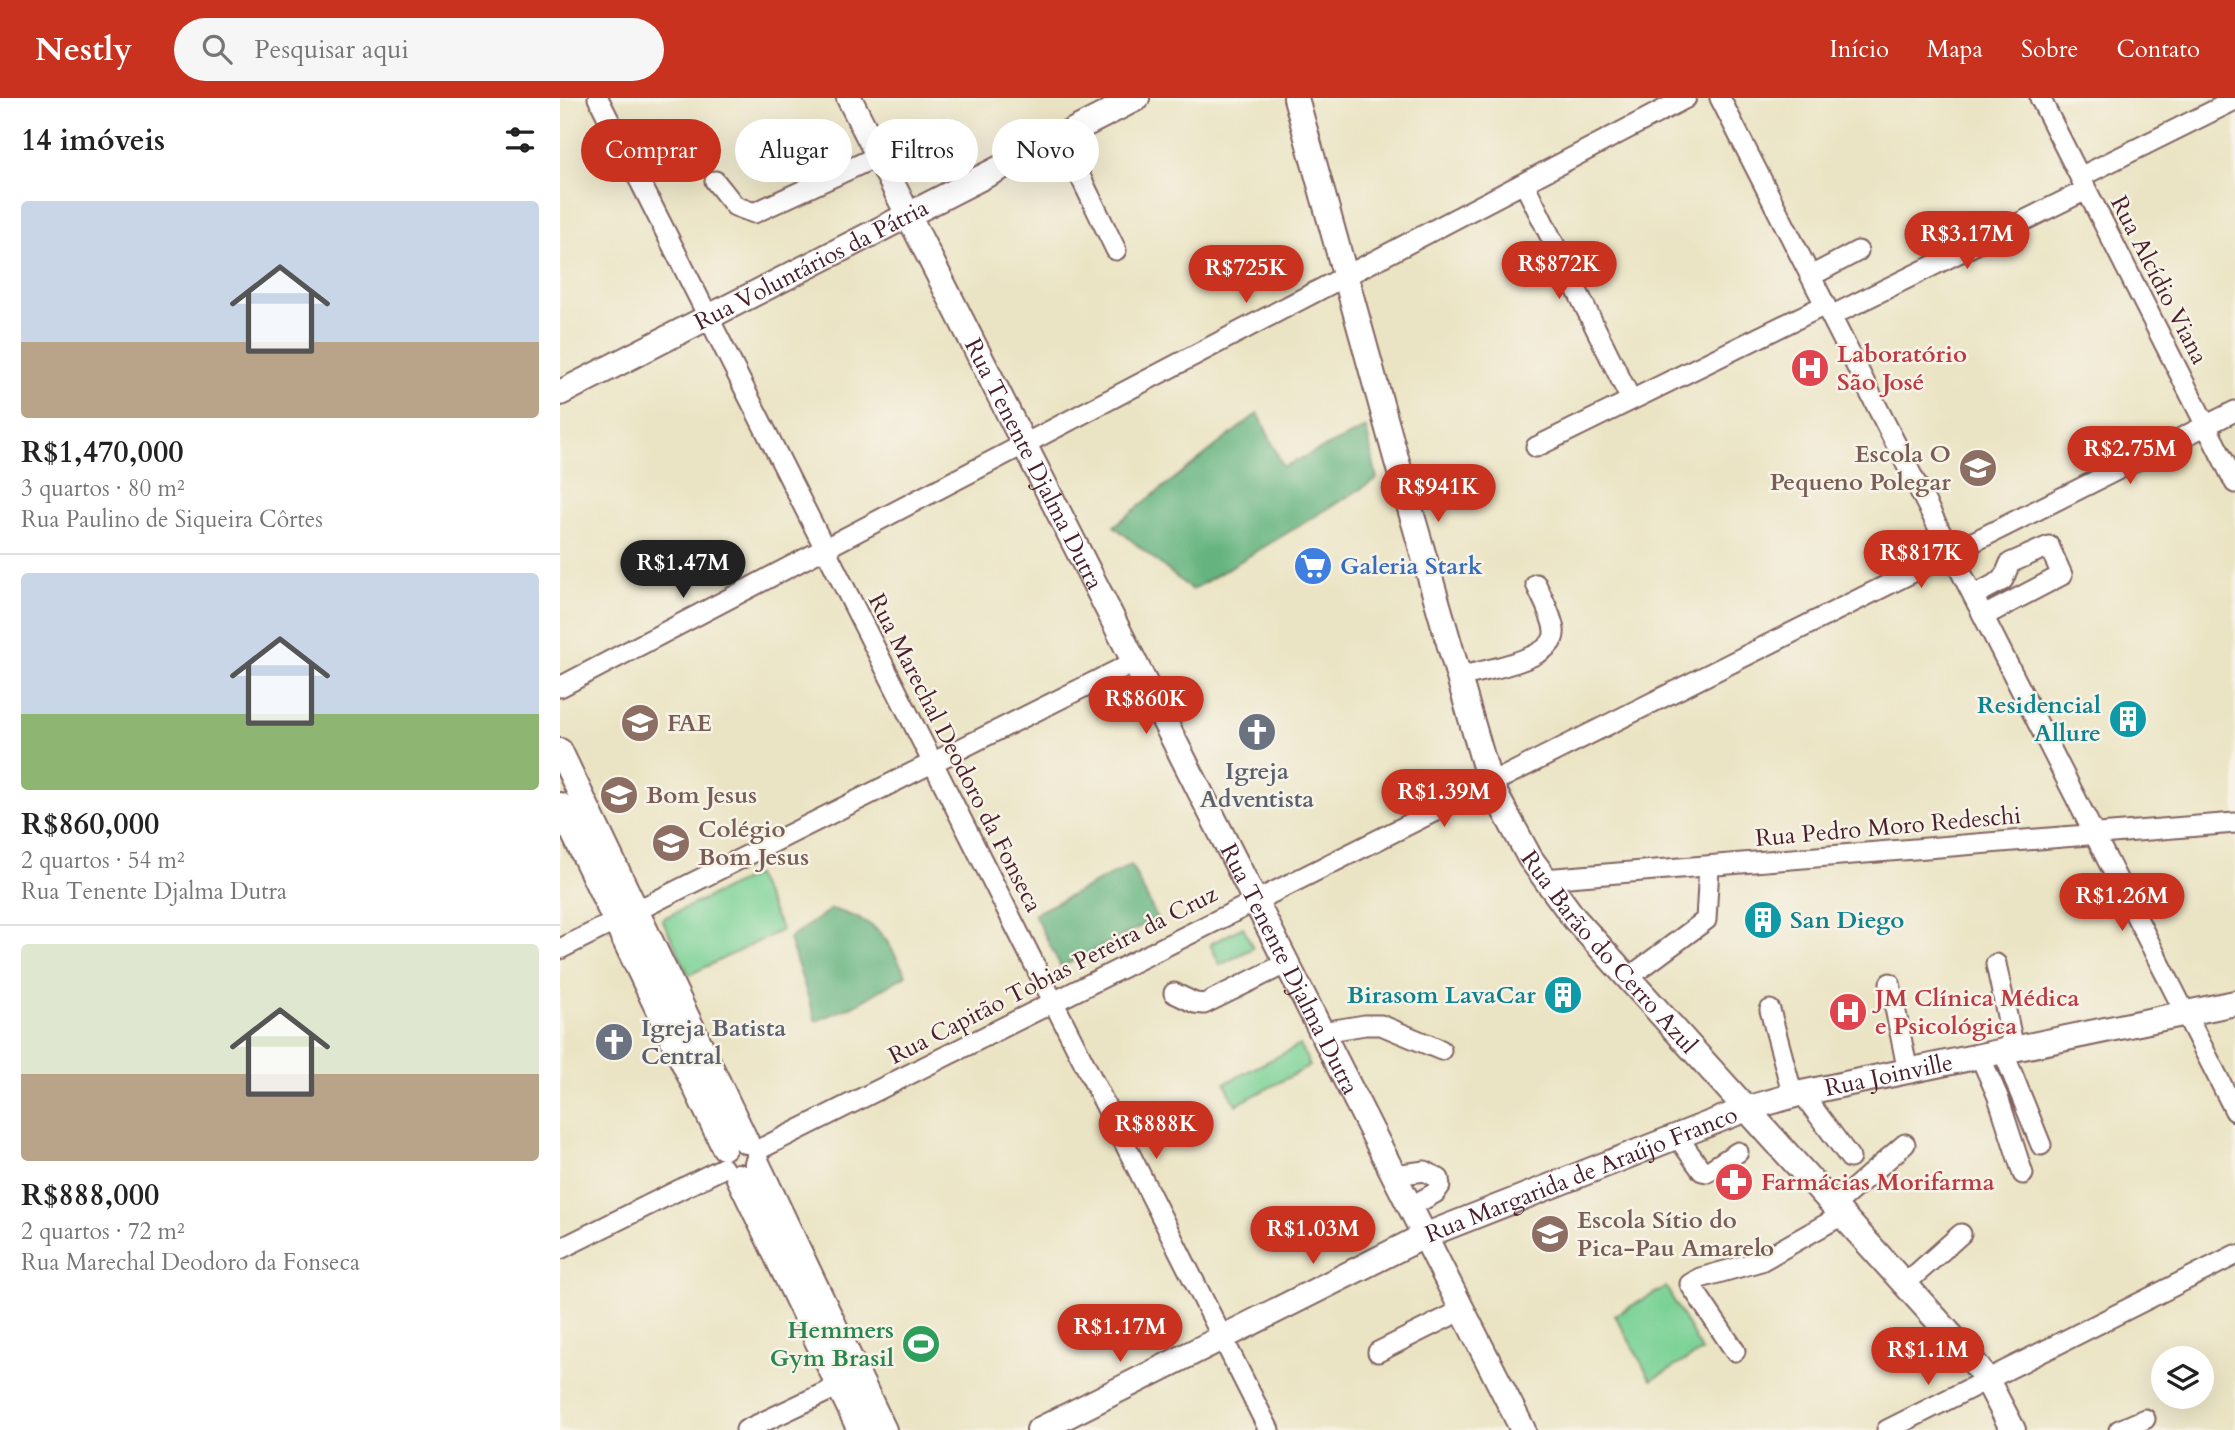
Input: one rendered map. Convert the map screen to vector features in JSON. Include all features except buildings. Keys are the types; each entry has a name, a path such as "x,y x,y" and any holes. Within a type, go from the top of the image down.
{"main road":[{"name":"Rua Tenente Djalma Dutra","path":"849,98 866,132"},
{"name":"Rua Voluntários da Pátria","path":"1096,119 1137,98"},
{"name":"Rua Barão do Cerro Azul","path":"1296,98 1458,677 1490,784 1501,809 1544,879 1628,978 1840,1209 1987,1380 2013,1430"},
{"name":"Rua Voluntários da Pátria","path":"560,393 992,172"},
{"name":"Rua Tenente Djalma Dutra","path":"891,182 1523,1430"},
{"path":"560,751 626,916 741,1157 884,1430"},
{"path":"560,805 626,916"},
{"name":"Rua Joinville","path":"1749,1108 1797,1095 2235,1003"},
{"name":"Rua Margarida de Araújo Franco","path":"1039,1430 1424,1236 1749,1108"},
{"path":"741,1157 860,1430"}],"street":[{"name":"Rua Marechal Deodoro da Fonseca","path":"598,98 1269,1430"},
{"path":"560,687 1686,98"},
{"path":"1720,98 2235,1111"},
{"name":"Rua Alcídio Viana","path":"2039,98 2235,483"},
{"path":"1536,447 1631,400 1828,310 2083,184 2235,100"},
{"path":"716,182 735,206 754,213 866,162"},
{"path":"1083,182 1116,250"},
{"path":"1524,183 1631,400"},
{"path":"1811,276 1858,251"},
{"name":"Rua Capitão Tobias Pereira da Cruz","path":"560,1250 2235,411"},
{"path":"1973,596 2003,580 2010,563 2049,546 2062,575 1984,616"},
{"path":"1458,677 1538,655 1551,644 1555,631 1536,584"},
{"path":"560,949 1134,662"},
{"name":"Rua Pedro Moro Redeschi","path":"1544,879 2235,823"},
{"path":"1628,978 1706,920 1709,866"},
{"path":"1174,993 1195,1003 1204,1004 1287,963"},
{"path":"1996,964 1998,1097 2024,1174"},
{"path":"1890,983 1908,1072"},
{"path":"1770,1010 1797,1095 1850,1158"},
{"path":"1322,1032 1381,1025 1441,1050"},
{"path":"1999,1052 2041,1145"},
{"path":"1678,1136 1702,1171 1707,1172 1738,1152"},
{"path":"1735,1351 1690,1284 1700,1278 1762,1261 1840,1209 1905,1144"},
{"path":"1394,1175 1425,1171 1439,1179 1440,1186 1435,1193 1410,1207"},
{"path":"1906,1283 1961,1234"},
{"path":"1887,1430 2235,1255"},
{"path":"1378,1352 1462,1310"},
{"path":"746,1430 839,1386"},
{"path":"2119,1430 2145,1419"}],"green space":[{"path":"1258,413 1283,467 1366,428 1377,479 1192,590 1114,526"},
{"path":"1131,865 1157,918 1061,967 1034,914"},
{"path":"755,875 782,930 689,975 662,919"},
{"path":"831,909 860,919 878,931 906,975 857,1004 816,1021 789,939"},
{"path":"1243,927 1253,948 1220,965 1210,944"},
{"path":"1300,1045 1310,1066 1236,1105 1225,1083"},
{"path":"1666,1287 1702,1351 1651,1380 1615,1315"}],"place":[{"name":"Laboratório São José","path":"1810,368"},
{"name":"Escola O Pequeno Polegar","path":"1978,468"},
{"name":"Galeria Stark","path":"1313,566"},
{"name":"Residencial Allure","path":"2128,719"},
{"name":"FAE","path":"640,723"},
{"name":"Igreja Adventista","path":"1257,732"},
{"name":"Bom Jesus","path":"619,795"},
{"name":"Colégio Bom Jesus","path":"671,843"},
{"name":"San Diego","path":"1763,920"},
{"name":"Birasom LavaCar","path":"1563,995"},
{"name":"JM Clínica Médica e Psicológica","path":"1848,1012"},
{"name":"Igreja Batista Central","path":"614,1042"},
{"name":"Farmácias Morifarma","path":"1734,1182"},
{"name":"Escola Sítio do Pica-Pau Amarelo","path":"1550,1234"},
{"name":"Hemmers Gym Brasil","path":"921,1344"}]}
